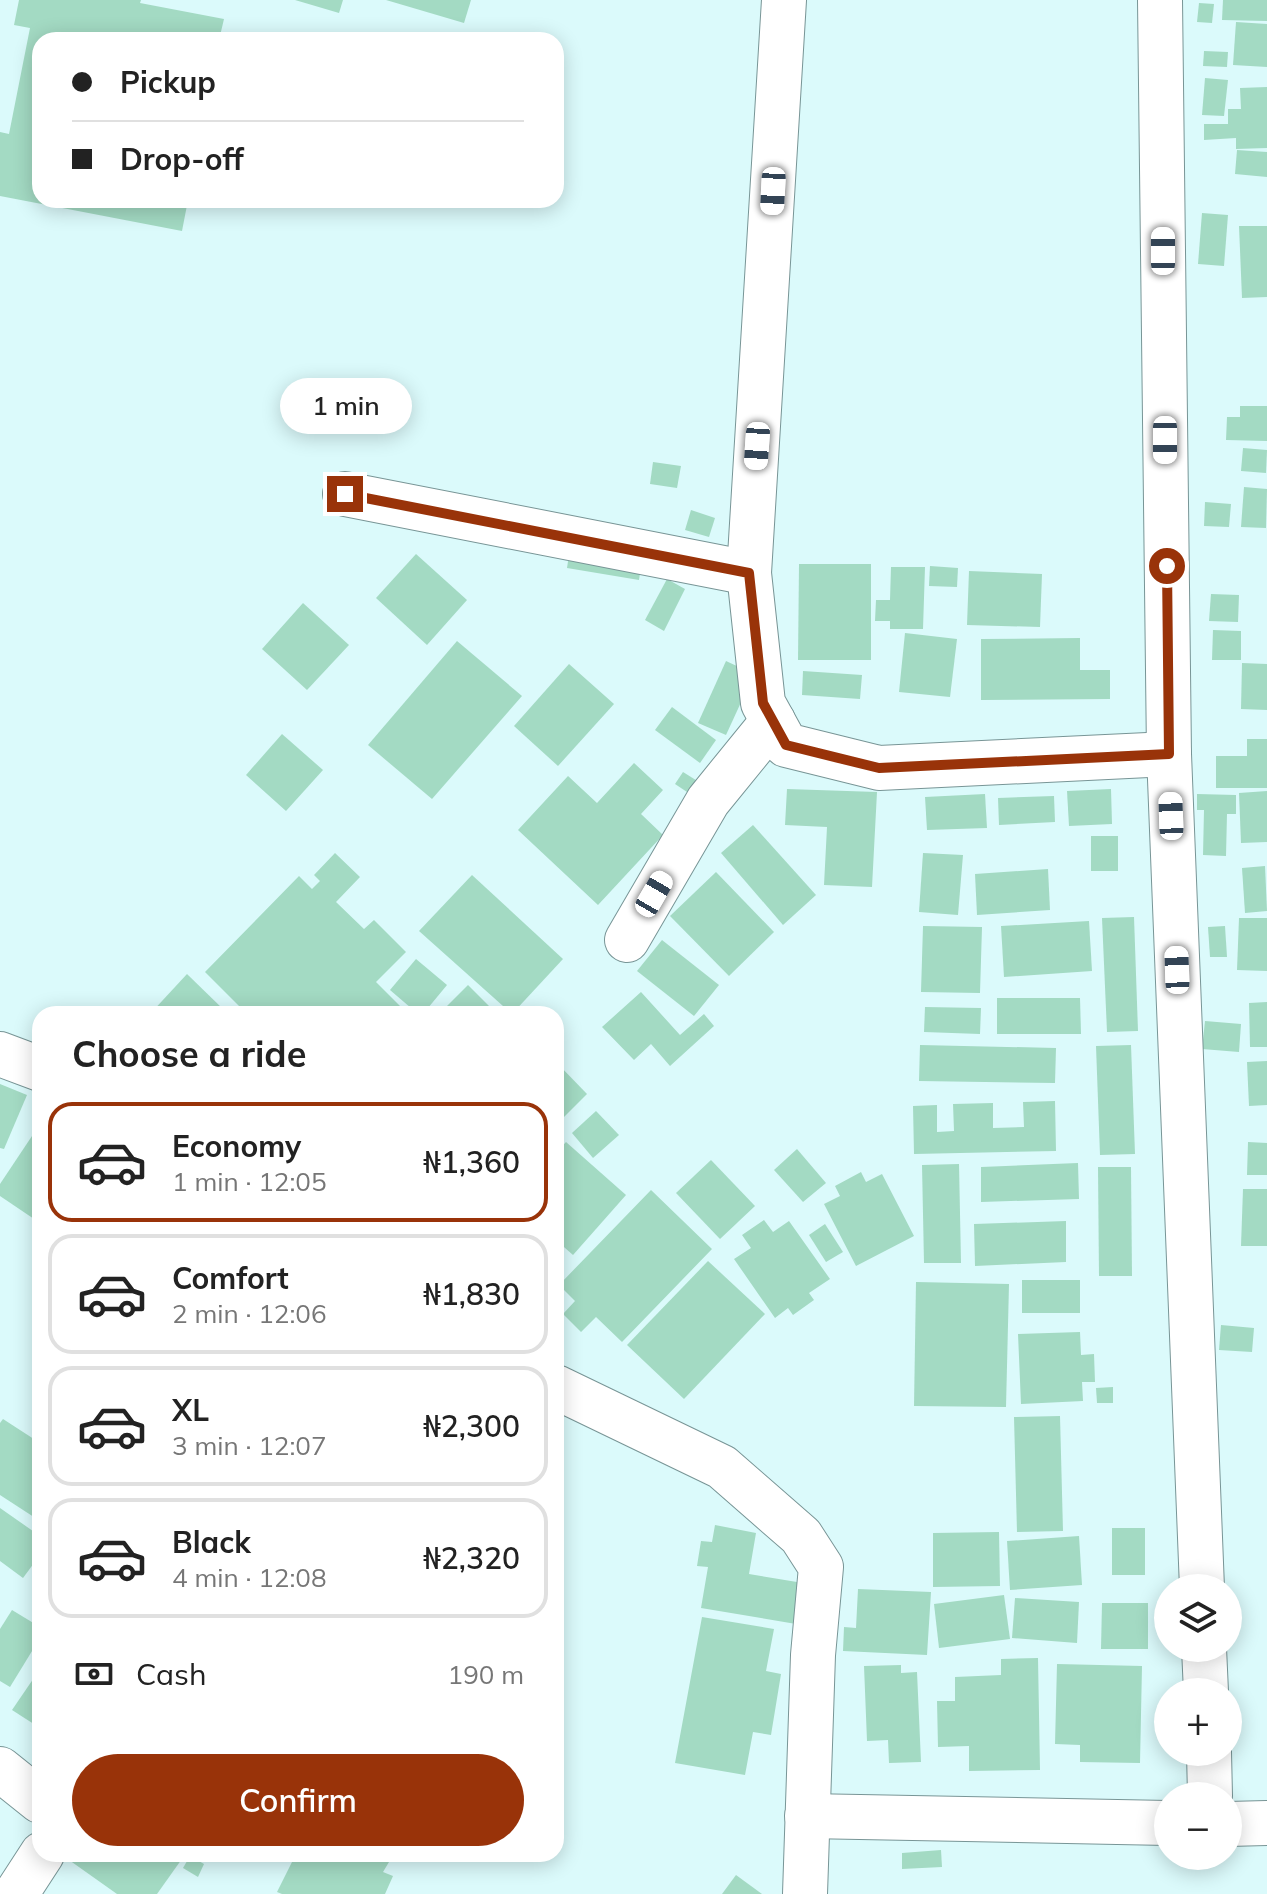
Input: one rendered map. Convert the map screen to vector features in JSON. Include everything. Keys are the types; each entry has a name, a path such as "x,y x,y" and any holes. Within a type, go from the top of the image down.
{"street":[{"path":"784,0 749,573 763,703 786,745 879,768 1169,754"},
{"path":"1160,0 1169,754 1201,1574"},
{"path":"345,494 749,573"},
{"path":"627,940 708,801 773,721"},
{"path":"0,1054 32,1066"},
{"path":"564,1391 722,1467 801,1536 821,1567 813,1655 805,1894"},
{"path":"0,1769 32,1795"},
{"path":"807,1816 1154,1823"},
{"path":"1242,1824 1267,1823"},
{"path":"16,1894 37,1862"}],"building":[{"path":"19,0 141,0 140,3 224,19 221,32 32,32 32,202 0,196 0,132 9,134 30,28 14,25"},
{"path":"295,0 343,0 339,13"},
{"path":"386,0 471,0 464,23"},
{"path":"1223,0 1267,0 1267,21 1222,20"},
{"path":"1199,3 1214,4 1212,23 1197,22"},
{"path":"1236,22 1267,24 1267,67 1233,65"},
{"path":"1204,51 1228,52 1227,67 1203,66"},
{"path":"1205,78 1228,80 1224,116 1202,115"},
{"path":"1267,87 1267,148 1236,149 1236,138 1204,140 1204,124 1228,124 1228,109 1241,109 1240,88"},
{"path":"1237,150 1267,152 1267,177 1235,174"},
{"path":"62,208 186,208 182,231"},
{"path":"1202,213 1228,215 1224,266 1198,264"},
{"path":"1239,226 1267,226 1267,297 1242,298"},
{"path":"1240,406 1267,406 1267,441 1226,440 1227,417 1240,417"},
{"path":"1243,448 1267,450 1266,473 1241,471"},
{"path":"653,462 681,466 677,488 650,484"},
{"path":"1244,487 1267,489 1266,528 1241,527"},
{"path":"1205,502 1231,504 1229,527 1204,526"},
{"path":"691,510 715,518 709,537 685,530"},
{"path":"570,548 642,560 639,580 567,568"},
{"path":"416,554 467,600 427,645 376,598"},
{"path":"799,564 871,564 871,660 798,660"},
{"path":"930,566 958,568 957,587 929,586"},
{"path":"891,567 925,567 923,629 890,629 890,621 875,621 876,600 890,600"},
{"path":"969,571 1042,574 1040,627 967,625"},
{"path":"667,579 685,589 664,631 645,620"},
{"path":"1211,594 1239,595 1238,622 1209,621"},
{"path":"303,603 349,645 307,690 262,649"},
{"path":"1213,630 1241,631 1241,660 1212,660"},
{"path":"905,633 957,639 950,697 899,692"},
{"path":"1080,638 1080,670 1110,670 1110,699 981,700 981,639"},
{"path":"457,641 522,696 432,799 368,745"},
{"path":"726,661 754,674 726,735 698,723"},
{"path":"1242,663 1267,664 1267,710 1241,709"},
{"path":"569,664 614,704 558,766 514,726"},
{"path":"803,671 862,675 860,699 802,695"},
{"path":"672,707 716,740 700,763 655,730"},
{"path":"282,734 323,770 286,811 246,775"},
{"path":"1247,739 1267,739 1267,788 1216,788 1216,756 1247,756"},
{"path":"634,763 663,790 641,814 663,835 598,905 518,830 568,776 597,803"},
{"path":"683,772 699,782 690,794 675,784"},
{"path":"787,789 877,792 872,887 824,885 827,827 785,825"},
{"path":"1111,789 1112,824 1069,826 1067,791"},
{"path":"1267,791 1267,842 1241,843 1239,793"},
{"path":"985,794 987,828 927,830 925,797"},
{"path":"1197,794 1236,795 1236,814 1227,814 1226,856 1203,855 1204,810 1197,810"},
{"path":"1054,796 1055,822 999,825 998,798"},
{"path":"753,825 816,895 783,925 721,853"},
{"path":"1091,836 1118,836 1118,871 1091,871"},
{"path":"335,853 360,877 336,902 364,929 374,920 406,952 376,982 400,1006 239,1006 205,972 299,876 312,889 320,881 314,875"},
{"path":"923,853 963,855 958,915 919,912"},
{"path":"1265,866 1267,911 1245,913 1242,868"},
{"path":"1048,869 1050,910 977,915 975,874"},
{"path":"716,872 774,932 729,976 670,916"},
{"path":"472,875 563,959 519,1006 503,1006 419,931"},
{"path":"1134,917 1138,1031 1107,1032 1102,918"},
{"path":"1239,918 1267,918 1267,971 1237,970"},
{"path":"1089,921 1092,971 1004,977 1001,926"},
{"path":"923,926 982,927 980,993 921,992"},
{"path":"1225,926 1227,957 1210,957 1208,927"},
{"path":"662,940 719,985 694,1016 637,971"},
{"path":"416,959 447,985 430,1006 409,1006 390,990"},
{"path":"187,974 220,1006 157,1006"},
{"path":"468,985 489,1006 447,1006"},
{"path":"641,992 680,1035 704,1014 714,1026 670,1066 651,1044 634,1060 602,1027"},
{"path":"997,998 1080,998 1081,1034 997,1034"},
{"path":"1267,1002 1267,1047 1250,1047 1249,1003"},
{"path":"925,1007 981,1008 980,1034 924,1032"},
{"path":"1205,1021 1241,1024 1239,1052 1202,1049"},
{"path":"920,1045 1056,1048 1055,1083 919,1081"},
{"path":"1131,1045 1135,1154 1100,1155 1096,1046"},
{"path":"1267,1061 1267,1105 1249,1106 1247,1062"},
{"path":"564,1070 587,1094 564,1117"},
{"path":"0,1084 27,1095 4,1149 0,1148"},
{"path":"1055,1101 1056,1151 914,1154 913,1106 937,1105 937,1132 954,1131 953,1104 993,1103 993,1128 1024,1127 1023,1102"},
{"path":"596,1111 619,1135 593,1158 572,1133"},
{"path":"32,1136 32,1218 0,1196 0,1184"},
{"path":"566,1142 626,1195 573,1255 564,1247"},
{"path":"1248,1142 1267,1143 1267,1175 1247,1175"},
{"path":"797,1149 826,1183 803,1202 774,1170"},
{"path":"711,1160 755,1206 720,1239 676,1193"},
{"path":"1078,1163 1079,1199 981,1202 981,1167"},
{"path":"959,1164 961,1263 924,1263 922,1165"},
{"path":"1098,1167 1131,1167 1132,1276 1099,1276"},
{"path":"861,1172 866,1182 882,1174 914,1236 856,1266 824,1204 840,1196 835,1186"},
{"path":"1243,1189 1267,1189 1267,1246 1241,1246"},
{"path":"651,1190 712,1249 622,1342 596,1317 581,1332 564,1315 575,1301 564,1290 564,1280"},
{"path":"764,1220 773,1232 789,1221 830,1279 809,1293 814,1300 793,1315 788,1308 775,1318 734,1259 751,1248 742,1235"},
{"path":"1066,1221 1066,1262 975,1266 974,1224"},
{"path":"825,1224 843,1252 826,1262 809,1235"},
{"path":"708,1261 765,1314 684,1399 627,1345"},
{"path":"1022,1280 1080,1280 1080,1313 1022,1313"},
{"path":"916,1282 1009,1284 1006,1407 914,1406"},
{"path":"1221,1325 1254,1328 1252,1352 1219,1350"},
{"path":"1080,1332 1081,1355 1094,1354 1095,1382 1082,1382 1083,1401 1021,1404 1018,1334"},
{"path":"1113,1387 1113,1403 1097,1403 1096,1388"},
{"path":"1060,1416 1063,1531 1017,1532 1014,1417"},
{"path":"3,1419 32,1438 32,1516 0,1495 0,1423"},
{"path":"0,1508 32,1530 32,1566 23,1578 0,1561"},
{"path":"715,1525 756,1533 749,1574 803,1583 796,1624 701,1608 708,1567 697,1566 701,1541 712,1542"},
{"path":"1112,1528 1145,1528 1145,1575 1112,1575"},
{"path":"999,1532 1000,1586 933,1587 933,1533"},
{"path":"1079,1536 1082,1585 1010,1590 1007,1541"},
{"path":"858,1589 931,1592 927,1655 843,1651 844,1627 856,1628"},
{"path":"1004,1595 1010,1639 939,1648 934,1604"},
{"path":"1015,1598 1079,1602 1077,1643 1012,1638"},
{"path":"1102,1603 1148,1603 1148,1649 1101,1649"},
{"path":"12,1610 32,1622 32,1651 10,1687 0,1681 0,1629"},
{"path":"702,1617 774,1629 766,1671 781,1674 771,1735 753,1732 745,1775 675,1763"},
{"path":"1038,1658 1040,1770 969,1771 969,1746 938,1747 937,1701 955,1701 955,1677 1001,1675 1001,1659"},
{"path":"1057,1664 1142,1666 1140,1763 1080,1762 1080,1745 1055,1744"},
{"path":"901,1665 901,1673 917,1672 921,1762 889,1763 888,1740 867,1741 864,1666"},
{"path":"32,1681 32,1723 12,1710"},
{"path":"941,1850 942,1867 902,1869 902,1853"},
{"path":"72,1862 180,1862 157,1894 117,1894"},
{"path":"186,1862 204,1864 198,1877 183,1868"},
{"path":"292,1862 389,1862 383,1872 393,1876 385,1894 277,1892"},
{"path":"736,1875 762,1894 722,1894"}],"route":[{"path":"345,494 749,573 763,703 786,745 879,768 1169,754 1167,566"}]}
